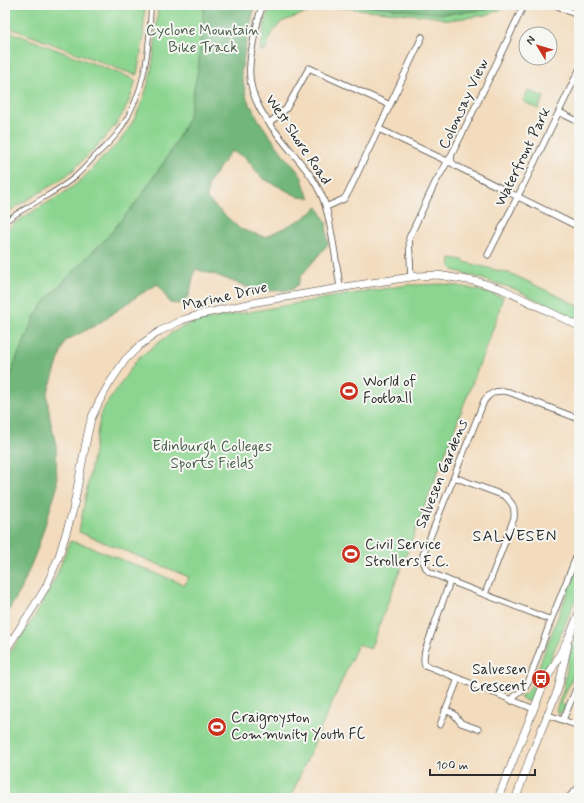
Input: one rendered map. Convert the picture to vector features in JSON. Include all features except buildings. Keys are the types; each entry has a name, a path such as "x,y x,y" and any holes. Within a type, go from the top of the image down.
{"street":[{"path":"5,222 72,179 112,141 120,131 131,111 141,86 150,42 151,5"},
{"name":"West Shore Road","path":"262,5 250,65 253,92 263,115 301,163 320,191 329,215 340,288"},
{"path":"556,5 579,16"},
{"name":"Colonsay View","path":"521,11 490,79 450,160 456,166 579,227"},
{"path":"326,208 344,199 349,191 422,37"},
{"path":"269,123 286,109 309,68 390,105"},
{"name":"Waterfront Park","path":"488,254 579,70"},
{"path":"559,112 579,122"},
{"path":"379,129 450,160 435,183 409,238 411,277"},
{"name":"Marine Drive","path":"5,651 46,587 59,556 73,510 91,419 99,402 125,360 140,345 160,331 182,320 202,314 257,302 411,277 438,275 479,282 502,289 579,326"},
{"name":"Salvesen Gardens","path":"551,620 429,572 423,561 423,555 484,401 492,392 503,390 579,419"},
{"path":"454,476 505,496 513,506 514,518 485,594"},
{"path":"512,701 528,683 579,550"},
{"path":"450,581 425,651 423,661 425,665 429,668 534,709"},
{"path":"498,798 543,686 570,635 579,613"},
{"path":"516,798 530,758 558,689 570,635"},
{"path":"440,725 458,679"},
{"path":"563,720 579,682"},
{"path":"445,710 454,714 461,723 478,729"},
{"path":"548,715 579,726"},
{"path":"568,798 579,786"}],"green space":[{"path":"5,5 145,5 143,41 137,74 135,75 5,26"},
{"name":"Cyclone Mountain Bike Track","path":"158,5 244,5 192,101 188,119 170,153 138,200 109,235 47,299 35,316 15,362 5,396 5,231 22,218 79,182 125,134 142,103 147,88 154,56"},
{"name":"Cyclone Mountain Bike Track","path":"204,5 255,5 241,73 247,99 260,122 283,154 301,175 310,198 299,197 262,178 245,157 231,151 208,184 207,199 240,229 265,237 304,218 318,207 326,222 328,244 301,276 298,284 292,290 270,291 250,288 195,269 189,296 179,304 170,303 158,284 139,295 98,324 65,341 47,395 50,419 56,445 57,488 37,550 21,590 5,616 5,396 15,362 35,316 47,299 109,235 138,200 170,153 188,119 198,69"},
{"path":"269,5 513,5 486,15 449,20 430,16 322,7 281,22 270,36 266,50 260,51"},
{"path":"360,5 505,5 486,10 443,14"},
{"path":"5,30 134,79 135,82 128,104 117,122 78,166 60,180 5,214"},
{"path":"528,90 544,97 538,109 523,101"},
{"path":"451,258 512,274 579,306 579,321 515,289 453,270 450,267"},
{"name":"Edinburgh Colleges Sports Fields","path":"443,284 465,287 503,297 494,326 370,649 358,644 290,798 5,798 5,660 37,613 55,579 70,541 88,546 185,585 189,577 79,532 101,412 138,358 173,332 193,322 408,285"},
{"path":"579,563 579,591 535,696 531,701 521,699 520,696 526,693 531,686"},
{"path":"579,629 579,674 577,678 573,676 561,704 566,706 565,709 563,709 559,714 556,710 563,691 570,651"}],"place":[{"name":"World of Football","path":"349,391"},
{"name":"Civil Service Strollers F.C.","path":"351,554"},
{"name":"Salvesen Crescent","path":"541,679"},
{"name":"Craigroyston Community Youth FC","path":"217,727"}],"district":[{"name":"SALVESEN","path":"515,536"}]}
